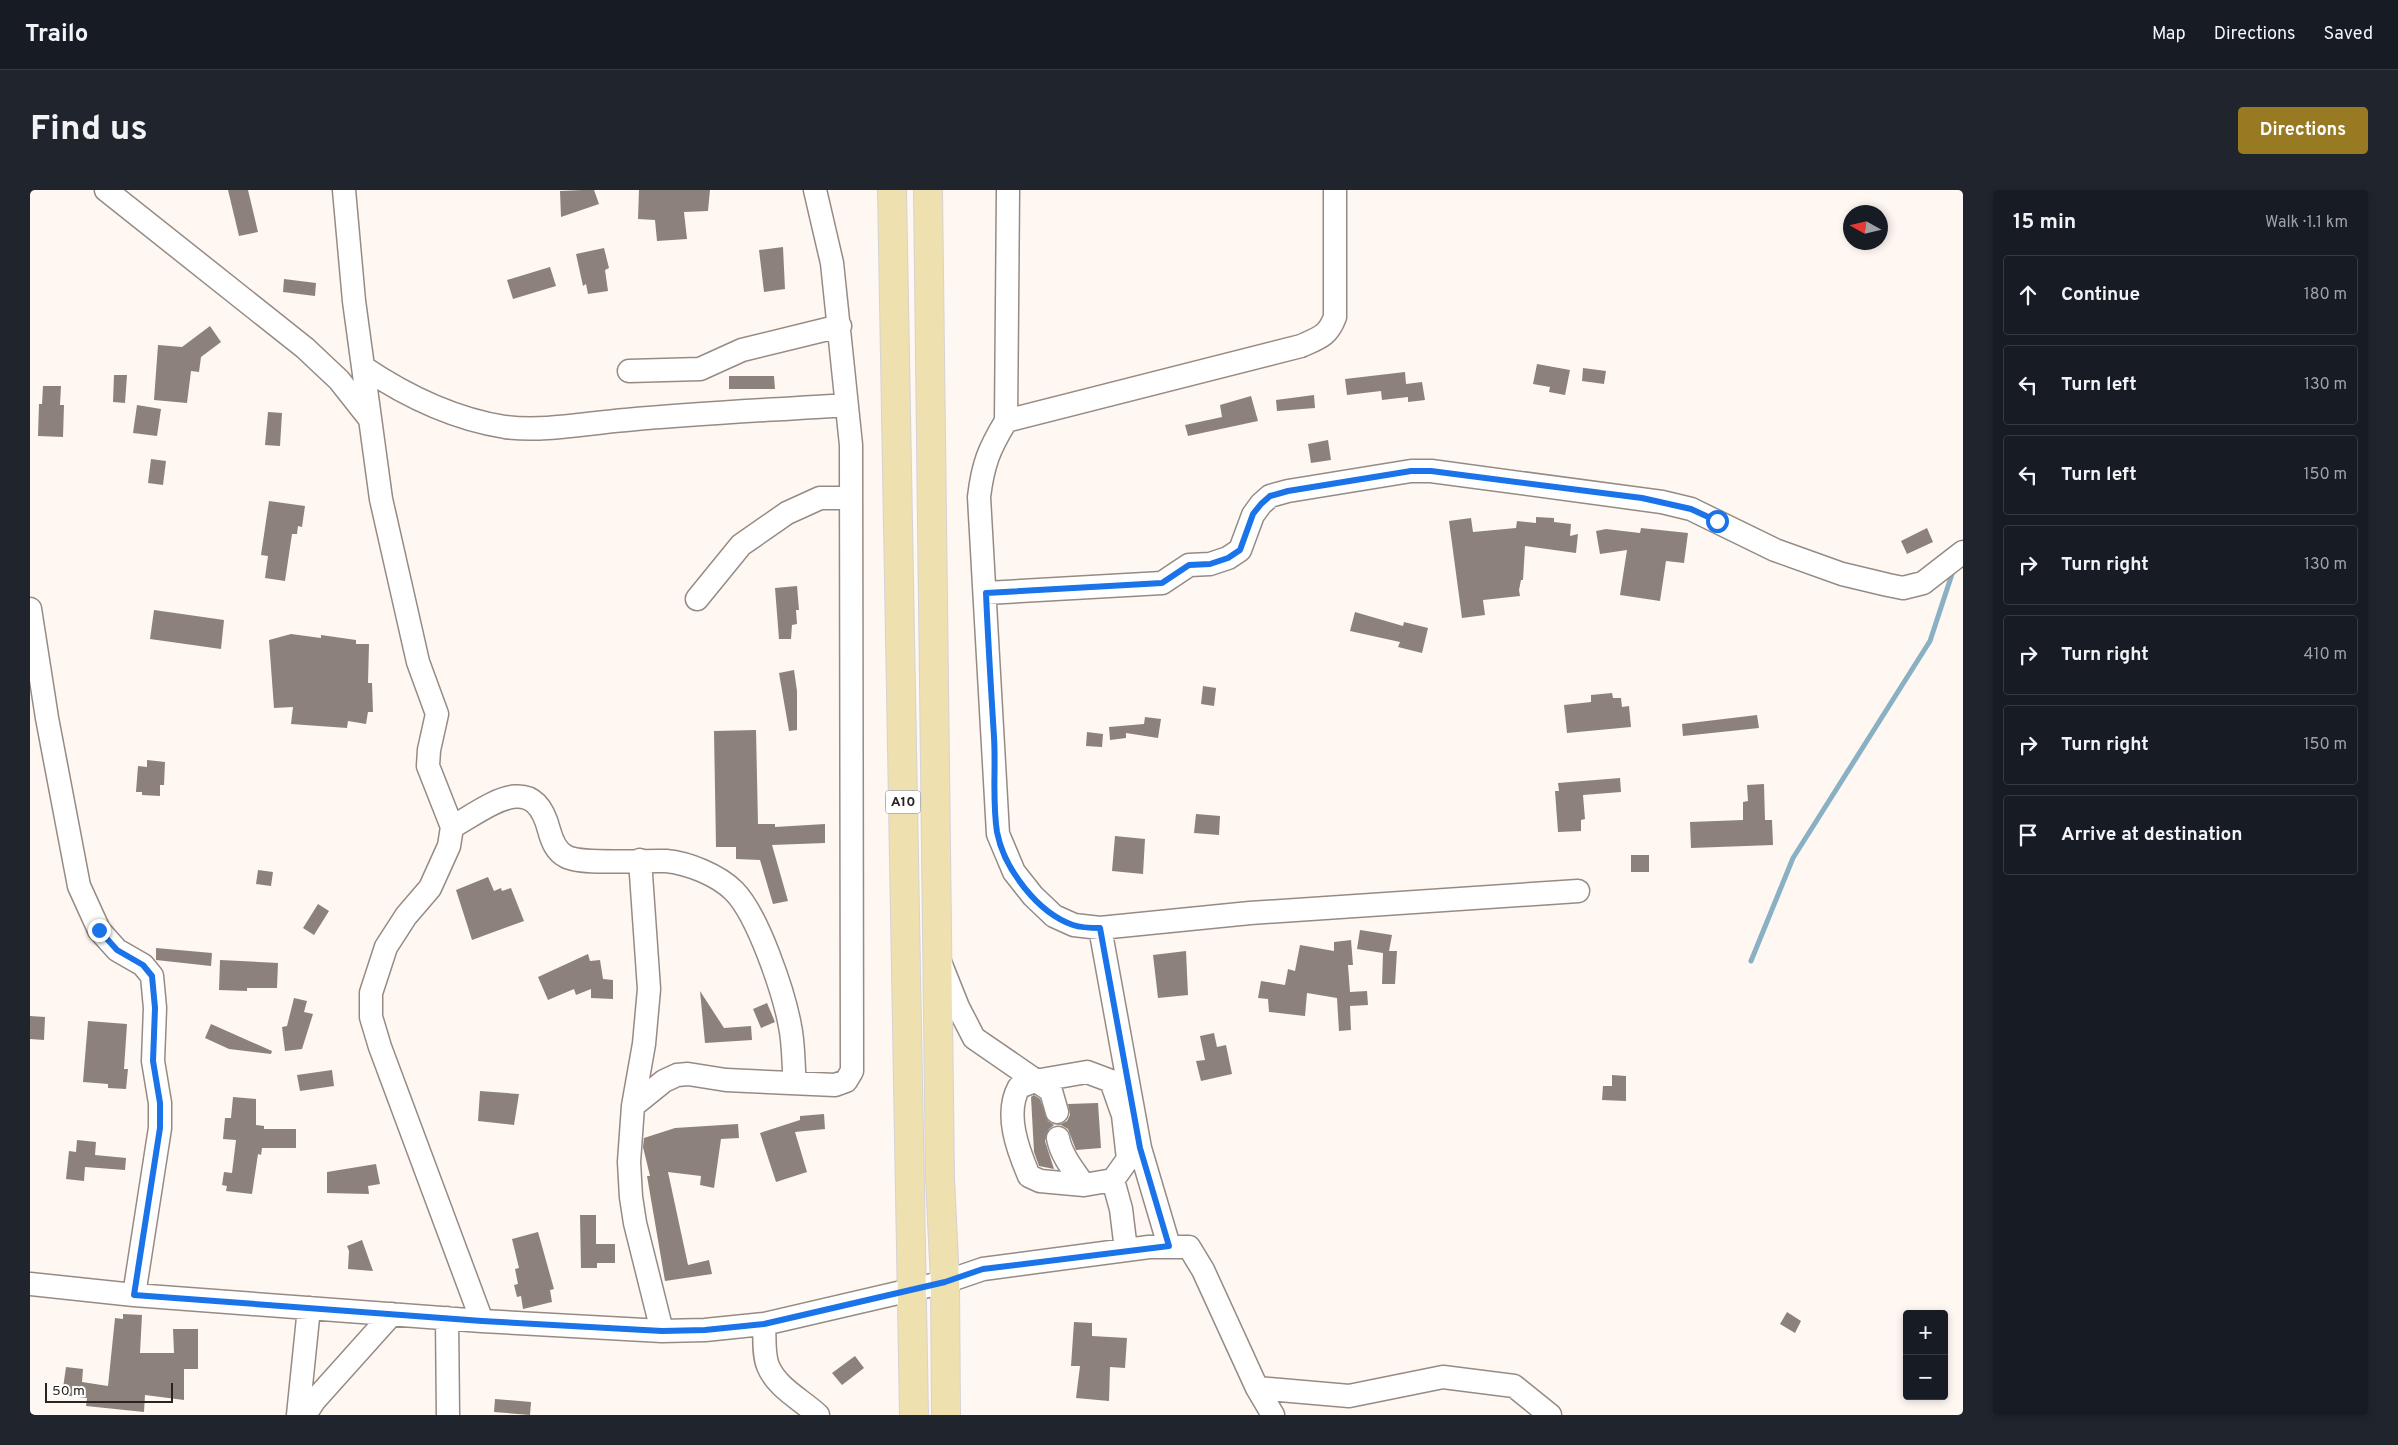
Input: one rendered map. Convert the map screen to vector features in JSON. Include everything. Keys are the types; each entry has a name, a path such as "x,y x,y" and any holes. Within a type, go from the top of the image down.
{"main road":[{"name":"A10","path":"892,190 914,1415"},
{"name":"A10","path":"928,190 940,1179 945,1282 946,1415"}],"street":[{"path":"106,190 305,348 338,380 370,419"},
{"path":"344,190 354,302 381,499 418,662 437,714 428,750 428,766 452,827 449,846 430,888 406,916 386,947 371,993 371,1016 380,1047 482,1321"},
{"path":"633,1106 664,1081 677,1075 688,1074 726,1080 841,1084 850,1077 853,1064 851,445 832,263 815,190"},
{"path":"1008,190 1006,421 991,446 983,468 979,497 995,754 995,810 998,834 1014,872 1032,896 1054,916 1074,926 1100,928 1250,913 1578,891"},
{"path":"1006,421 1301,346 1320,338 1330,329 1335,317 1335,190"},
{"path":"629,371 700,369 742,350 840,326"},
{"path":"363,368 396,389 428,404 505,427 543,429 627,420 846,404"},
{"path":"986,593 1162,583 1189,565 1210,564 1228,558 1240,550 1253,514 1270,496 1288,491 1411,471 1431,471 1662,502 1691,509 1745,537 1827,569 1871,582 1903,588 1923,583 1963,552"},
{"path":"697,599 741,545 787,513 820,498 851,498"},
{"path":"30,615 47,718 79,886 99,930 117,950 143,965 152,976 154,988 153,1061 160,1103 160,1128 134,1295"},
{"path":"452,827 500,799 518,795 530,797 545,814 552,839 558,850 568,857 581,861 640,860 681,863 716,878 734,890 746,906 772,966 787,1011 791,1029 795,1083"},
{"path":"640,860 649,989 644,1044 633,1106 629,1162 630,1197 662,1331"},
{"path":"1100,928 1140,1148 1169,1246"},
{"path":"937,954 958,1006 974,1038 1051,1091 1057,1112"},
{"path":"1087,1072 1112,1081 1123,1115 1128,1159 1113,1180 1084,1185 1047,1182 1029,1176 1013,1124 1013,1098 1019,1087 1035,1081 1087,1072"},
{"path":"1058,1138 1059,1145 1084,1185"},
{"path":"1113,1180 1121,1209 1126,1250"},
{"path":"30,1284 134,1295 482,1321 662,1331 705,1330 764,1324 945,1282 983,1269 1126,1250 1169,1246 1189,1247 1196,1256 1257,1388 1273,1415"},
{"path":"298,1415 309,1308"},
{"path":"305,1415 314,1402 392,1314"},
{"path":"447,1318 448,1415"},
{"path":"764,1324 765,1355 768,1367 782,1386 818,1415"},
{"path":"1257,1388 1348,1396 1443,1377 1514,1386 1550,1415"}],"building":[{"path":"228,190 248,190 258,232 239,236"},
{"path":"594,190 599,204 561,217 560,191"},
{"path":"639,190 710,190 708,211 684,212 687,239 657,241 655,220 638,219"},
{"path":"783,247 785,289 764,292 759,250"},
{"path":"604,248 609,268 605,270 608,291 588,294 586,284 583,286 576,254"},
{"path":"550,267 556,286 513,299 507,280"},
{"path":"284,279 316,283 315,296 283,292"},
{"path":"210,326 221,342 201,357 199,372 191,371 187,403 154,400 158,345 182,347"},
{"path":"1537,364 1570,370 1565,395 1549,392 1550,387 1533,384"},
{"path":"1583,368 1606,371 1604,384 1582,381"},
{"path":"1405,372 1406,384 1422,382 1425,400 1408,402 1408,397 1382,400 1381,391 1347,395 1345,379"},
{"path":"114,375 127,375 125,403 113,402"},
{"path":"729,376 774,376 775,389 729,389"},
{"path":"43,386 61,386 60,405 64,405 63,437 38,436 39,404 42,404"},
{"path":"1314,395 1315,408 1277,411 1276,400"},
{"path":"1251,396 1258,421 1188,436 1185,425 1222,417 1220,405"},
{"path":"137,405 161,409 157,436 133,433"},
{"path":"268,412 282,413 280,446 265,445"},
{"path":"1328,440 1331,460 1311,463 1308,444"},
{"path":"151,459 166,461 163,485 148,483"},
{"path":"269,501 305,506 302,527 298,526 297,534 292,534 285,581 265,578 268,556 261,555"},
{"path":"1536,517 1554,518 1554,522 1571,524 1570,536 1578,534 1576,553 1525,546 1523,580 1521,580 1519,590 1520,596 1483,600 1485,615 1462,618 1449,521 1471,518 1473,532 1516,528 1517,521 1536,523"},
{"path":"1641,528 1688,533 1684,563 1666,561 1660,601 1620,595 1627,550 1600,554 1596,531 1606,529 1640,533"},
{"path":"1927,528 1933,542 1907,554 1901,541"},
{"path":"797,586 799,610 796,610 797,624 792,625 791,639 779,639 775,588"},
{"path":"154,610 224,620 221,649 150,639"},
{"path":"1355,612 1403,626 1404,622 1428,628 1422,653 1398,647 1400,642 1350,631"},
{"path":"291,634 321,638 321,635 356,640 356,644 369,644 368,683 372,683 373,712 368,712 366,724 348,721 347,728 291,724 293,707 274,708 269,640"},
{"path":"794,670 797,691 797,730 789,731 779,673"},
{"path":"1203,686 1216,688 1214,706 1201,704"},
{"path":"1612,693 1613,698 1621,698 1622,707 1629,706 1631,727 1567,733 1564,705 1591,702 1591,695"},
{"path":"1757,715 1759,728 1683,736 1682,724"},
{"path":"1145,717 1161,719 1158,738 1126,733 1126,738 1110,740 1109,727 1144,724"},
{"path":"756,730 758,824 775,824 775,827 825,824 825,843 772,845 788,901 773,904 760,860 736,859 736,847 716,847 714,731"},
{"path":"1087,732 1103,734 1102,747 1086,746"},
{"path":"147,760 165,762 164,785 160,785 160,796 142,795 142,792 136,792 138,766 147,767"},
{"path":"1620,778 1621,792 1583,795 1585,819 1581,820 1581,831 1558,832 1555,791 1559,791 1558,783"},
{"path":"1764,784 1765,820 1772,820 1773,845 1691,848 1690,822 1743,820 1743,802 1748,801 1747,785"},
{"path":"1196,814 1220,816 1219,835 1194,833"},
{"path":"1115,836 1145,839 1143,874 1112,871"},
{"path":"1631,855 1649,855 1649,872 1631,872"},
{"path":"258,870 273,872 271,886 256,884"},
{"path":"488,877 494,891 501,888 502,891 511,888 524,921 472,940 456,890"},
{"path":"318,904 329,911 314,935 303,928"},
{"path":"1360,930 1392,935 1389,951 1397,951 1395,984 1382,984 1383,953 1357,949"},
{"path":"1351,940 1353,965 1348,965 1350,992 1367,991 1368,1005 1350,1006 1351,1030 1339,1031 1337,998 1307,993 1305,1016 1269,1012 1268,999 1258,998 1261,981 1285,985 1288,969 1295,971 1300,945 1334,951 1334,942"},
{"path":"156,948 212,953 211,966 156,960"},
{"path":"1186,951 1188,995 1158,998 1153,955"},
{"path":"588,954 590,961 600,960 603,979 613,980 613,999 591,998 591,989 576,995 574,989 548,1000 538,977"},
{"path":"220,960 278,963 277,988 247,988 247,991 219,990"},
{"path":"700,991 724,1028 751,1026 752,1040 705,1043"},
{"path":"294,998 307,1001 304,1012 313,1014 302,1049 285,1051 282,1027 287,1026"},
{"path":"767,1003 775,1022 761,1028 753,1009"},
{"path":"30,1016 45,1017 44,1040 30,1039"},
{"path":"88,1021 127,1024 124,1069 128,1069 126,1089 108,1088 108,1084 83,1082"},
{"path":"211,1024 272,1051 271,1054 229,1049 205,1038"},
{"path":"1214,1033 1217,1047 1226,1045 1232,1074 1201,1081 1196,1061 1205,1060 1200,1036"},
{"path":"332,1070 334,1086 300,1091 297,1075"},
{"path":"1612,1075 1626,1076 1626,1101 1602,1100 1603,1086 1612,1086"},
{"path":"480,1091 519,1094 514,1125 478,1121"},
{"path":"1034,1095 1040,1099 1048,1121 1054,1125 1049,1129 1045,1141 1054,1169 1039,1166 1034,1152 1031,1097"},
{"path":"233,1097 256,1099 256,1125 264,1126 264,1129 296,1129 296,1148 262,1148 261,1155 258,1154 252,1194 226,1191 227,1186 222,1185 224,1172 232,1173 236,1140 223,1139 225,1118 231,1118"},
{"path":"1098,1103 1101,1148 1076,1150 1068,1129 1061,1125 1054,1125 1067,1121 1070,1115 1068,1104"},
{"path":"824,1114 825,1129 795,1132 807,1172 776,1182 760,1133 800,1120 800,1116"},
{"path":"738,1124 739,1138 721,1139 714,1188 700,1185 701,1176 668,1172 688,1265 709,1260 712,1274 665,1281 647,1176 650,1176 643,1147 644,1138 675,1128"},
{"path":"77,1140 96,1142 95,1155 126,1158 125,1170 85,1167 84,1181 66,1179 69,1151 76,1152"},
{"path":"376,1164 380,1184 368,1186 369,1194 327,1193 327,1172"},
{"path":"580,1215 596,1215 596,1244 615,1244 615,1263 597,1263 597,1268 581,1268"},
{"path":"538,1232 554,1289 550,1290 552,1302 523,1309 521,1296 517,1297 514,1285 518,1284 515,1269 519,1268 512,1239"},
{"path":"362,1240 373,1271 348,1269 349,1251 347,1246"},
{"path":"1787,1312 1801,1321 1795,1333 1780,1324"},
{"path":"123,1314 142,1315 140,1353 174,1353 173,1329 198,1329 198,1369 184,1369 184,1400 145,1395 144,1412 86,1406 87,1398 62,1395 66,1367 83,1369 82,1382 108,1386 115,1318 123,1319"},
{"path":"1074,1322 1092,1323 1092,1336 1127,1338 1125,1368 1110,1367 1109,1401 1076,1398 1080,1366 1071,1366"},
{"path":"855,1356 864,1368 842,1385 832,1373"},
{"path":"495,1399 531,1402 530,1415 494,1412"}],"waterway":[{"path":"1751,961 1793,858 1930,641 1954,568"}],"route":[{"path":"99,930 117,950 143,965 152,976 154,988 153,1061 160,1103 160,1128 134,1295 482,1321 662,1331 705,1330 764,1324 945,1282 983,1269 1169,1246 1140,1148 1100,928 1074,926 1054,916 1032,896 1014,872 998,834 995,810 995,754 986,593 1162,583 1189,565 1210,564 1228,558 1240,550 1253,514 1270,496 1288,491 1380,478 1411,471 1431,471 1642,498 1691,509 1717,521"}]}
